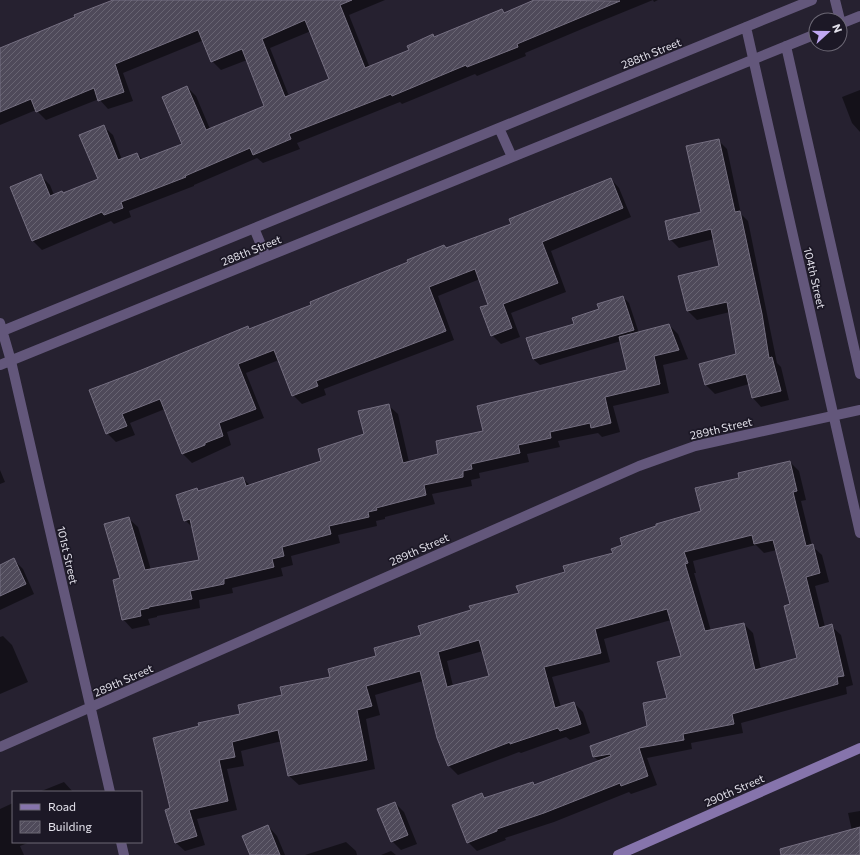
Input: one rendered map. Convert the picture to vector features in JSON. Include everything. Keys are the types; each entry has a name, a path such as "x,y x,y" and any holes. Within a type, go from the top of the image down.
{"street":[{"name":"288th Street","path":"1,329 254,228 812,0"},
{"path":"835,0 838,12"},
{"path":"848,20 860,16"},
{"name":"104th Street","path":"746,27 860,533"},
{"name":"288th Street","path":"0,365 808,37"},
{"name":"104th Street","path":"786,46 860,374"},
{"path":"499,128 512,157"},
{"path":"254,228 266,257"},
{"name":"101st Street","path":"1,329 11,361 110,791"},
{"name":"289th Street","path":"0,747 639,466 695,446 860,410"},
{"name":"290th Street","path":"618,855 860,748"},
{"path":"121,843 124,855"}],"building":[{"path":"113,0 352,0 340,5 365,68 409,50 407,46 433,34 434,37 502,9 504,13 534,0 620,1 517,44 518,47 467,67 466,65 392,96 391,94 289,134 291,139 253,155 250,148 185,176 186,177 121,202 123,208 104,215 102,212 32,241 10,187 41,174 50,196 62,191 63,193 98,179 79,135 104,125 118,160 137,153 140,160 182,144 162,97 187,86 206,130 264,106 242,49 211,62 198,30 115,64 124,92 98,101 94,88 36,112 31,99 0,112 0,48 75,17 74,15","holes":["305,20 329,79 285,97 262,39"]},
{"path":"719,139 735,212 740,211 762,314 769,358 772,357 781,391 752,398 746,374 705,385 699,364 736,354 727,302 687,311 678,276 719,266 711,229 669,240 665,221 701,212 686,146"},
{"path":"611,178 623,208 542,242 558,283 503,304 512,328 491,336 480,307 488,305 475,269 429,287 446,331 316,381 318,386 292,396 274,350 238,364 256,409 219,423 223,436 205,443 205,445 182,454 160,399 122,414 127,426 106,434 89,390 248,326 249,329 311,305 310,302 408,262 407,260 444,245 446,248 511,224 509,219"},
{"path":"623,296 634,330 533,359 526,338 574,324 572,318 599,309 597,304"},
{"path":"669,324 679,350 654,356 660,384 605,397 611,423 591,428 590,423 550,432 551,438 518,445 520,453 471,464 472,469 463,471 463,477 424,485 426,495 376,508 377,510 368,512 369,517 329,526 331,534 282,547 284,556 272,559 274,567 224,579 224,584 190,591 192,599 149,607 140,610 141,616 122,620 113,580 120,578 104,524 129,517 145,570 199,560 190,519 184,521 176,495 197,488 198,491 243,477 246,486 321,461 318,449 364,434 358,411 389,404 403,463 438,454 436,441 483,431 477,406 627,370 619,337"},
{"path":"790,461 797,491 793,492 806,546 813,544 820,573 806,577 819,628 832,624 844,676 837,677 838,684 732,714 734,724 683,734 684,740 639,748 648,776 621,786 620,783 544,813 497,829 497,831 467,843 452,805 482,793 484,798 533,782 534,785 611,756 610,754 593,757 590,746 647,726 643,703 667,698 657,662 681,656 667,609 595,629 601,653 544,667 555,708 574,702 581,724 560,731 558,728 510,744 510,742 448,766 437,738 420,671 366,686 372,706 357,710 367,760 288,776 278,730 232,742 235,757 219,760 228,801 189,810 197,836 175,843 165,810 170,808 153,738 199,726 198,723 240,714 238,705 282,695 280,687 330,677 328,669 376,656 374,648 421,635 418,626 471,610 469,606 519,593 516,586 565,572 563,566 613,553 611,549 622,545 620,538 656,526 656,524 701,511 695,488 739,478 738,473","holes":["752,535 754,544 773,540 790,604 784,606 797,658 755,670 744,623 705,631 685,564 688,563 684,552","479,640 489,676 447,687 438,652"]},
{"path":"14,558 26,584 0,596 0,565"},
{"path":"395,802 408,835 391,842 377,809"},
{"path":"268,825 280,855 250,855 242,836"},
{"path":"860,827 860,855 781,855 780,849"}]}
